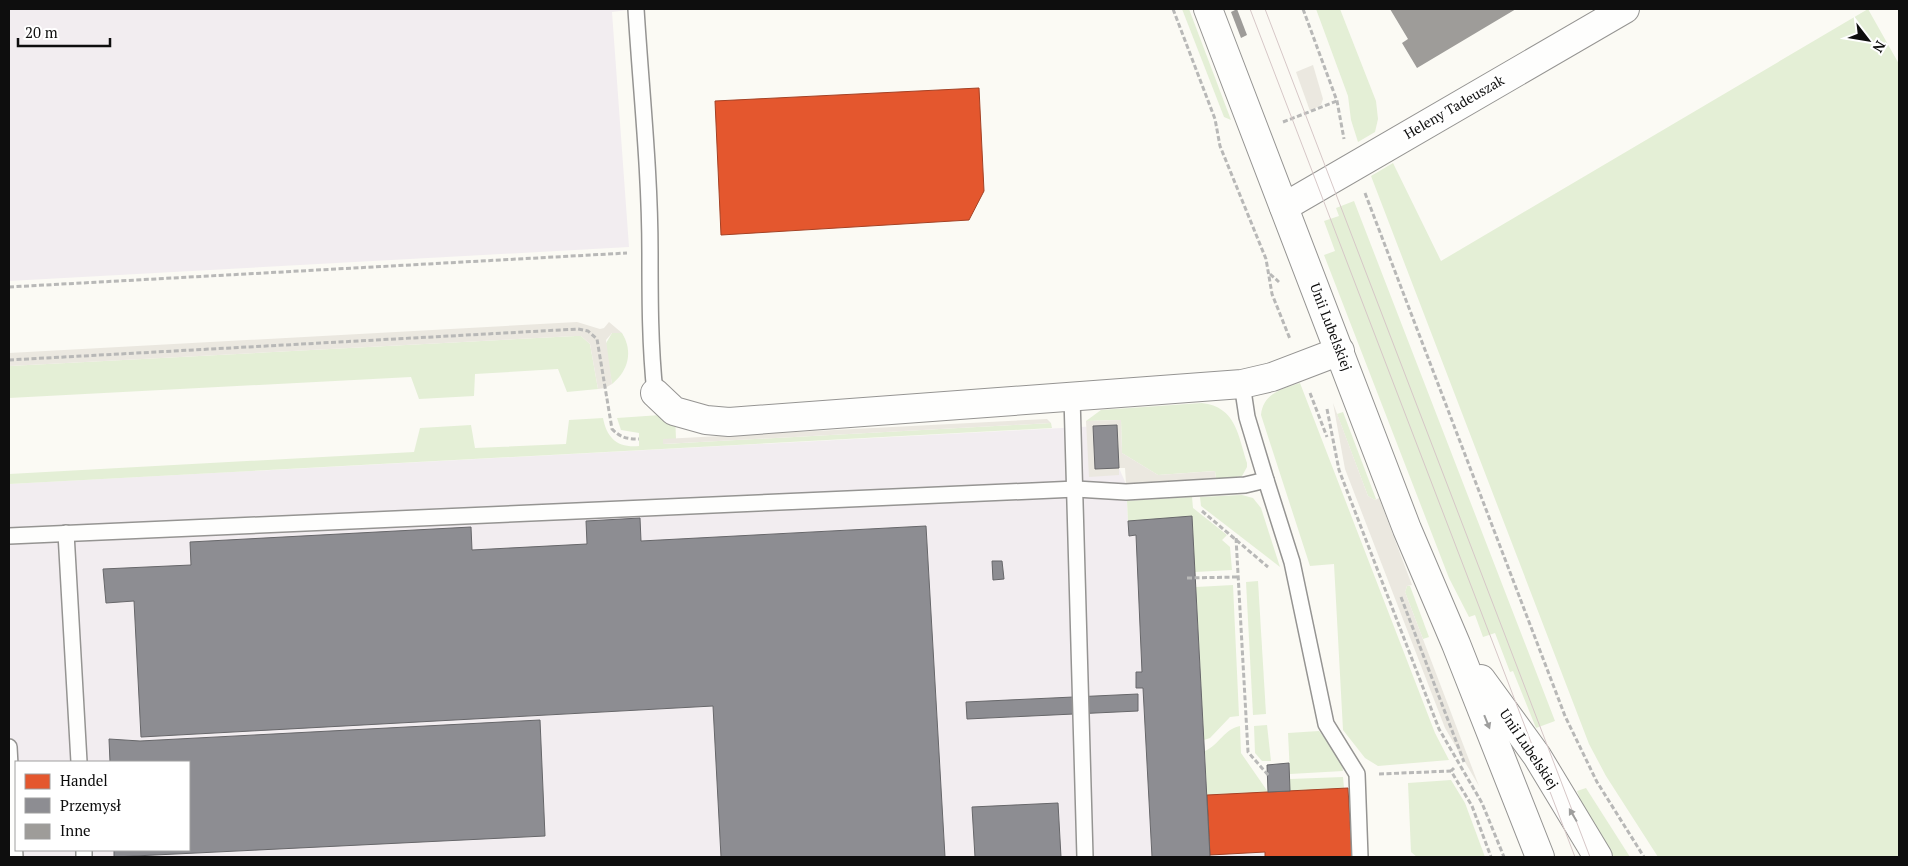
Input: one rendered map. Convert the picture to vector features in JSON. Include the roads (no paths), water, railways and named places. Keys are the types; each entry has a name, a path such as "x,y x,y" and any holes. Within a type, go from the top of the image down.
{"street":[{"name":"Unii Lubelskiej","path":"1208,9 1340,351 1406,529 1456,644 1540,857"},
{"name":"Heleny Tadeuszak","path":"1284,206 1625,9"},
{"path":"656,393 674,411 706,420 729,422 1242,384 1272,377 1340,351"},
{"name":"Unii Lubelskiej","path":"1456,644 1537,756 1598,857"}],"lane":[{"path":"636,9 650,252 651,356 656,393"},
{"path":"1242,384 1247,417 1292,562 1326,724 1357,774 1360,857"},
{"path":"1072,397 1085,857"},
{"path":"9,536 1076,489 1126,492 1245,485 1266,480"},
{"path":"66,533 79,761"},
{"path":"9,747 15,857"}],"tram line":[{"path":"1250,9 1575,857"},
{"path":"1265,9 1590,857"}]}
